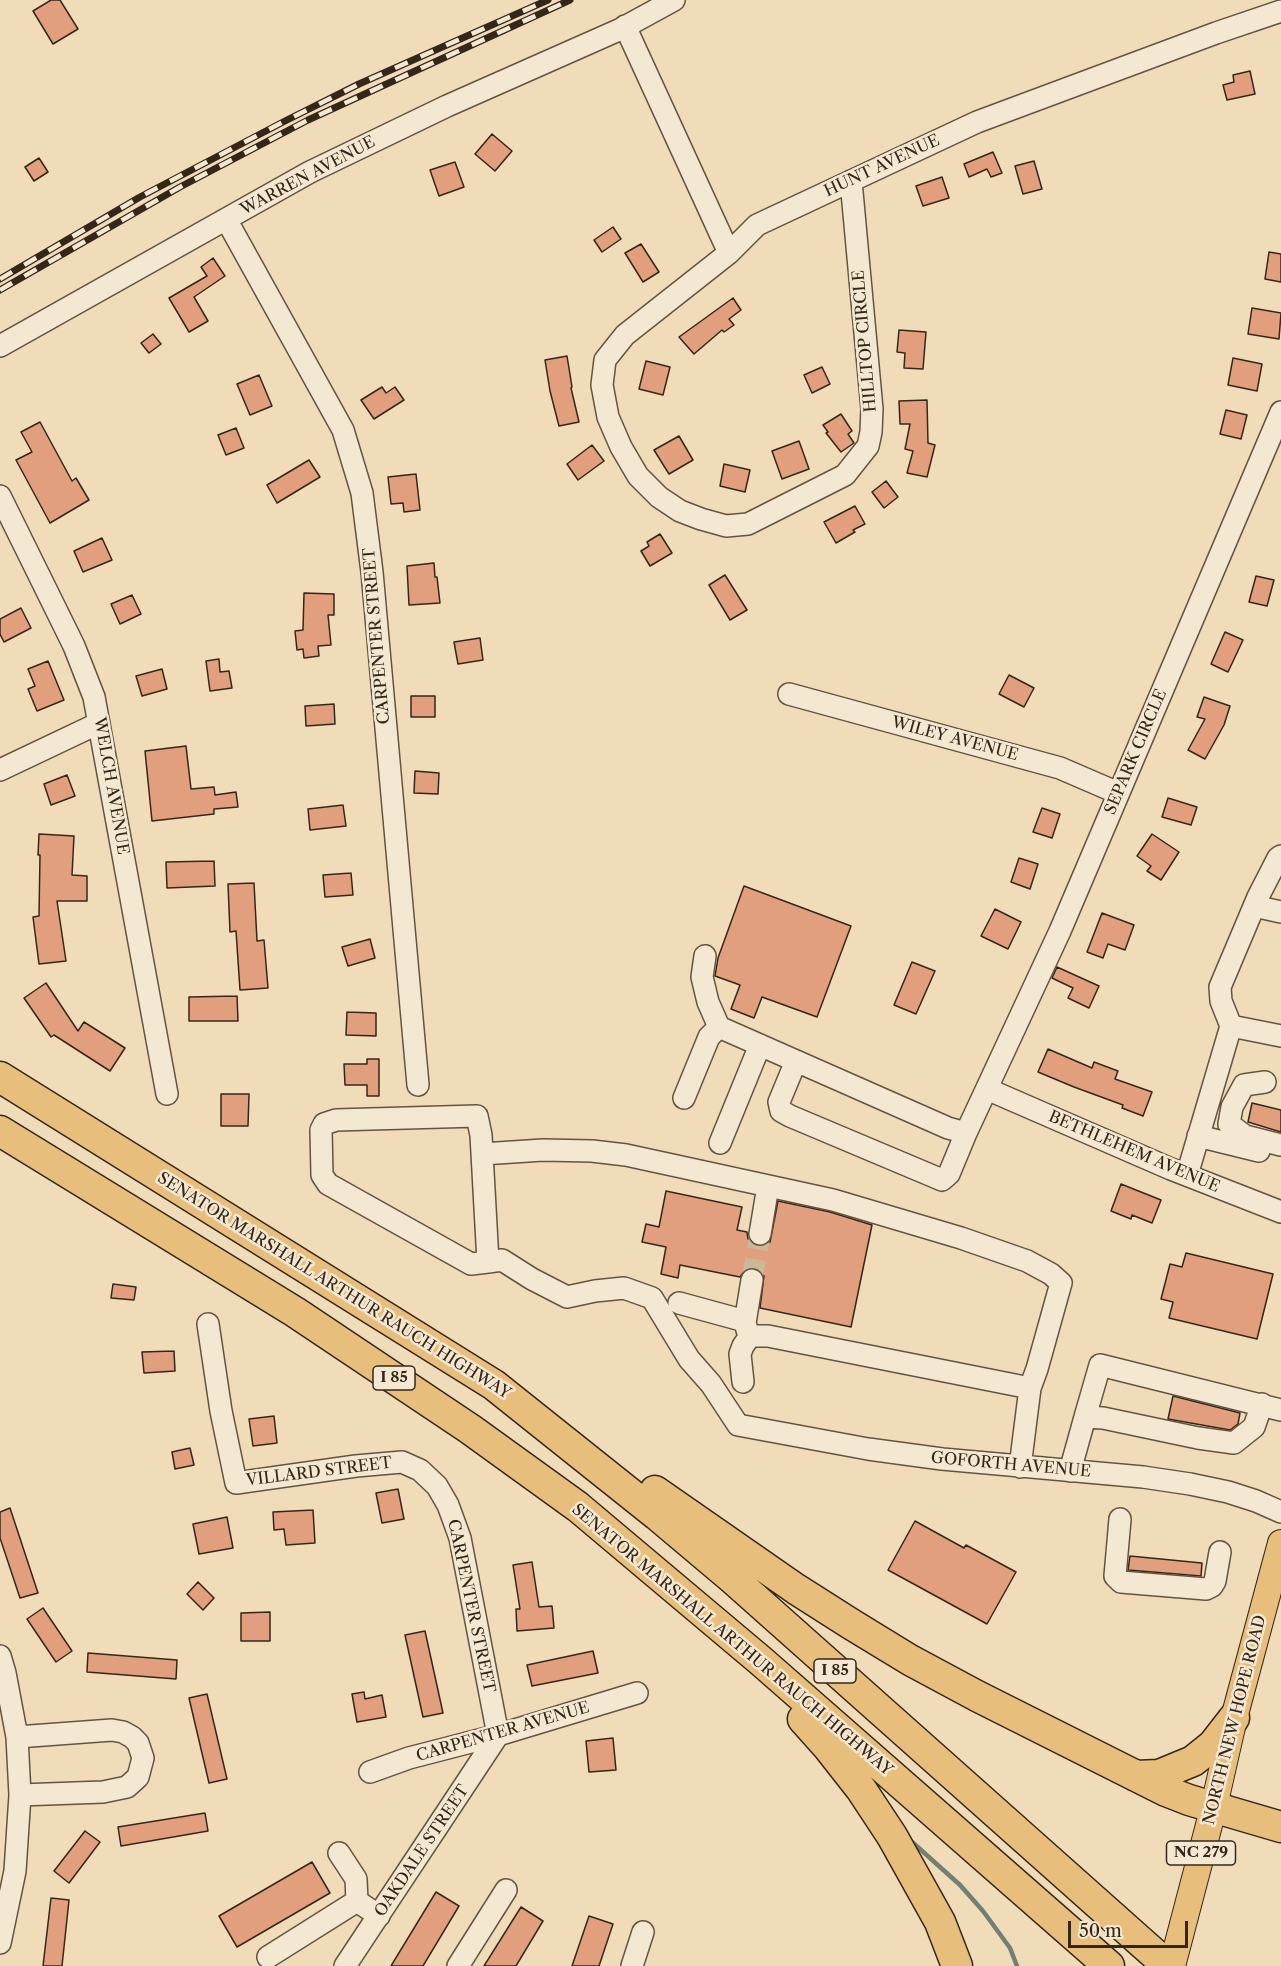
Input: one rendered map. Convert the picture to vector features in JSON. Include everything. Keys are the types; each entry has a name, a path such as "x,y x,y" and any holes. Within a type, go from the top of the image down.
{"highway":[{"name":"SENATOR MARSHALL ARTHUR RAUCH HIGHWAY","path":"0,1077 494,1385 733,1579 1170,1966"},
{"name":"SENATOR MARSHALL ARTHUR RAUCH HIGHWAY","path":"0,1131 295,1312 470,1429 578,1507 761,1661 1108,1966"},
{"path":"494,1385 850,1624 910,1660 1136,1776 1189,1800 1281,1827"},
{"path":"761,1661 776,1690 828,1747 861,1789 892,1836 940,1922 957,1966"},
{"path":"1136,1776 1159,1775 1193,1761 1214,1745 1234,1718"}],"main road":[{"name":"NORTH NEW HOPE ROAD","path":"1170,1966 1214,1806 1234,1718 1274,1595 1281,1543"}],"street":[{"name":"WARREN AVENUE","path":"0,346 310,172 625,26 674,0"},
{"name":"HUNT AVENUE","path":"729,253 757,225 977,122 1281,11"},
{"path":"625,26 729,253"},
{"name":"HILLTOP CIRCLE","path":"729,253 625,335 605,360 602,385 608,417 621,447 638,476 659,496 680,511 726,526 748,524 845,475 868,446 872,409 851,181"},
{"name":"CARPENTER STREET","path":"226,219 343,430 362,493 372,572 418,1085"},
{"name":"SEPARK CIRCLE","path":"796,1061 779,1102 781,1111 942,1180 949,1174 1060,931 1281,412"},
{"name":"WELCH AVENUE","path":"0,496 74,646 94,697 167,1094"},
{"name":"WILEY AVENUE","path":"789,694 1060,768 1118,793"},
{"path":"0,770 99,723"},
{"path":"1187,1175 1231,1026 1221,1001 1220,987 1254,906 1281,856"},
{"path":"1254,906 1280,911"},
{"path":"705,956 702,977 708,1002 719,1027 948,1128 966,1133"},
{"path":"1231,1026 1281,1036"},
{"path":"684,1098 709,1037 719,1027"},
{"path":"720,1143 760,1045"},
{"path":"1217,1071 1273,1084"},
{"path":"1273,1084 1244,1086 1232,1107 1229,1124 1245,1136 1281,1144"},
{"name":"BETHLEHEM AVENUE","path":"987,1089 1187,1175 1281,1212"},
{"path":"477,1116 482,1154 488,1262 471,1264 328,1184 322,1175 321,1130 324,1124 336,1120 477,1116"},
{"path":"1198,1136 1281,1157"},
{"path":"482,1154 543,1150 592,1151 626,1155 833,1200 961,1238 1027,1261 1051,1274 1060,1282 1059,1292 1030,1388 1020,1467"},
{"path":"760,1234 768,1186"},
{"name":"GOFORTH AVENUE","path":"488,1262 502,1260 532,1280 567,1297 624,1288 652,1298 689,1359 711,1384 738,1425 868,1449 1020,1467 1143,1477 1228,1492 1257,1501 1281,1512"},
{"path":"742,1382 740,1353 747,1329 752,1280"},
{"path":"679,1303 768,1336 1030,1388"},
{"name":"VILLARD STREET","path":"208,1324 221,1411 236,1483 356,1466 402,1462"},
{"path":"1070,1471 1085,1417 1100,1365 1263,1404 1254,1427 1234,1443 1198,1438 1103,1418 1085,1417"},
{"name":"CARPENTER STREET","path":"402,1462 420,1470 437,1486 448,1504 460,1538 498,1735"},
{"path":"1120,1519 1115,1576 1121,1582 1206,1589 1215,1581 1220,1552"},
{"path":"0,1656 17,1737 20,1795 15,1871 0,1942"},
{"name":"CARPENTER AVENUE","path":"370,1772 409,1758 498,1735 637,1693"},
{"path":"17,1737 112,1730 123,1732 138,1743 143,1763 138,1777 127,1787 103,1792 20,1795"},
{"name":"OAKDALE STREET","path":"345,1966 498,1735"},
{"path":"339,1853 356,1879 357,1901"},
{"path":"458,1966 506,1890"},
{"path":"357,1901 379,1916"},
{"path":"268,1957 357,1901"},
{"path":"632,1966 643,1932"}],"building":[{"path":"51,0 60,0 78,29 53,44 33,11"},
{"path":"1250,71 1255,94 1227,100 1223,85 1234,82 1233,75"},
{"path":"492,134 512,151 495,171 475,154"},
{"path":"993,152 1002,173 991,177 987,169 969,177 964,164"},
{"path":"39,158 48,172 34,181 25,167"},
{"path":"1034,161 1042,189 1023,194 1015,166"},
{"path":"455,162 464,187 439,196 430,170"},
{"path":"942,177 949,198 923,206 916,186"},
{"path":"613,227 621,239 602,252 594,240"},
{"path":"641,244 659,272 643,282 625,253"},
{"path":"1269,252 1281,254 1281,282 1265,279"},
{"path":"213,258 225,276 194,297 208,321 189,332 169,298 207,276 201,267"},
{"path":"733,298 741,310 729,319 734,325 724,332 722,330 694,354 679,337"},
{"path":"1252,308 1281,313 1279,339 1248,334"},
{"path":"899,330 926,332 923,369 904,368 905,353 897,352"},
{"path":"153,334 161,344 149,353 141,343"},
{"path":"567,356 579,422 559,426 545,360"},
{"path":"1233,358 1262,364 1257,391 1228,385"},
{"path":"646,361 670,367 663,395 639,389"},
{"path":"822,367 830,384 812,393 804,375"},
{"path":"259,375 272,406 250,415 237,384"},
{"path":"382,387 386,393 395,387 404,400 374,419 361,400"},
{"path":"927,400 928,443 935,445 927,477 907,473 913,451 905,449 910,424 900,424 899,401"},
{"path":"1226,410 1247,415 1241,439 1220,434"},
{"path":"841,414 852,431 848,434 854,443 841,452 826,433 828,432 823,425"},
{"path":"40,422 72,481 76,478 89,500 50,523 16,460 32,452 21,432"},
{"path":"236,428 244,448 226,455 218,435"},
{"path":"679,436 693,460 669,474 654,450"},
{"path":"799,441 809,469 782,479 772,451"},
{"path":"592,445 604,461 578,480 567,464"},
{"path":"309,460 320,477 277,503 267,485"},
{"path":"724,464 750,470 745,492 720,486"},
{"path":"416,474 420,510 404,512 403,503 391,504 388,477"},
{"path":"886,481 898,497 884,508 872,492"},
{"path":"855,506 865,524 836,543 824,522"},
{"path":"660,534 672,553 650,566 641,551 649,546 647,542"},
{"path":"102,538 112,560 83,572 74,551"},
{"path":"434,563 440,603 409,605 407,566"},
{"path":"725,575 747,610 730,620 709,585"},
{"path":"1256,576 1274,580 1267,606 1249,602"},
{"path":"304,593 334,594 334,615 328,615 331,645 318,646 319,656 304,658 303,649 297,650 295,631 303,630"},
{"path":"132,595 141,614 120,624 111,604"},
{"path":"21,608 31,628 4,642 0,634 0,619"},
{"path":"1225,632 1243,640 1228,672 1211,664"},
{"path":"480,638 483,660 458,664 454,642"},
{"path":"219,659 220,672 229,671 232,688 210,691 206,661"},
{"path":"48,661 64,700 37,711 28,689 35,686 28,669"},
{"path":"162,669 167,689 142,696 136,676"},
{"path":"1009,675 1034,688 1024,707 999,694"},
{"path":"411,696 435,696 435,717 411,717"},
{"path":"1204,697 1230,706 1224,725 1205,759 1188,750 1205,719 1197,717"},
{"path":"334,704 335,724 306,726 305,706"},
{"path":"186,746 191,789 214,787 215,795 236,792 238,807 214,809 214,814 152,821 145,751"},
{"path":"415,771 439,773 438,794 414,793"},
{"path":"67,775 75,796 51,805 44,784"},
{"path":"1168,798 1197,807 1191,825 1162,817"},
{"path":"343,805 346,826 310,830 308,809"},
{"path":"1042,808 1060,814 1052,838 1033,832"},
{"path":"39,834 74,836 72,875 87,876 87,901 57,901 66,961 39,964 33,917 39,916"},
{"path":"1152,834 1179,852 1161,880 1147,871 1151,866 1137,856"},
{"path":"1019,858 1038,864 1030,889 1011,882"},
{"path":"214,861 215,886 167,888 166,862"},
{"path":"351,873 353,895 325,897 323,875"},
{"path":"254,883 257,941 264,940 268,988 240,990 236,931 230,932 228,884"},
{"path":"744,886 851,926 817,1017 762,997 754,1018 731,1009 740,985 715,976 718,958"},
{"path":"995,909 1021,922 1008,949 981,936"},
{"path":"1102,913 1134,925 1125,950 1108,944 1103,958 1087,952"},
{"path":"370,939 375,958 348,966 342,947"},
{"path":"912,962 935,971 916,1014 894,1005"},
{"path":"1057,967 1099,986 1089,1008 1068,998 1073,988 1052,978"},
{"path":"46,983 78,1031 84,1022 125,1048 110,1071 54,1035 51,1037 24,998"},
{"path":"237,996 238,1021 189,1021 189,997"},
{"path":"347,1012 376,1013 376,1036 346,1035"},
{"path":"1048,1049 1092,1068 1094,1062 1118,1071 1115,1079 1152,1092 1143,1116 1122,1108 1123,1105 1038,1072"},
{"path":"367,1059 379,1059 379,1096 367,1096 367,1085 345,1085 344,1064 367,1064"},
{"path":"221,1094 249,1094 248,1126 221,1126"},
{"path":"1252,1103 1281,1110 1281,1132 1248,1122"},
{"path":"1121,1184 1161,1200 1152,1223 1132,1215 1131,1219 1111,1211"},
{"path":"666,1191 742,1207 737,1230 747,1232 748,1239 757,1246 764,1246 770,1242 778,1201 830,1212 872,1225 851,1327 760,1308 764,1276 755,1268 747,1268 740,1277 680,1265 678,1278 661,1274 666,1247 642,1242 646,1224 659,1227"},
{"path":"1186,1253 1273,1274 1257,1339 1169,1318 1173,1302 1161,1299 1170,1264 1182,1267"},
{"path":"113,1284 136,1287 134,1300 111,1298"},
{"path":"174,1351 175,1371 144,1373 142,1352"},
{"path":"1173,1396 1240,1413 1238,1424 1230,1430 1168,1419"},
{"path":"274,1416 277,1443 253,1446 249,1419"},
{"path":"190,1448 194,1465 175,1469 172,1452"},
{"path":"398,1489 404,1519 382,1523 376,1493"},
{"path":"10,1508 38,1593 20,1598 0,1538 0,1512"},
{"path":"313,1510 315,1543 286,1545 284,1529 274,1530 273,1512"},
{"path":"227,1517 233,1548 199,1554 193,1524"},
{"path":"915,1521 964,1548 966,1545 1016,1572 987,1624 888,1570"},
{"path":"1130,1556 1202,1563 1201,1576 1128,1570"},
{"path":"532,1562 539,1607 552,1606 554,1628 517,1631 516,1609 520,1609 513,1565"},
{"path":"198,1582 214,1598 203,1610 187,1594"},
{"path":"43,1608 72,1651 56,1662 27,1619"},
{"path":"270,1612 270,1641 241,1641 241,1613"},
{"path":"425,1631 443,1713 423,1717 405,1635"},
{"path":"593,1651 598,1673 532,1686 527,1665"},
{"path":"88,1653 177,1660 176,1679 87,1672"},
{"path":"364,1692 365,1699 382,1695 386,1717 357,1722 352,1694"},
{"path":"207,1694 227,1779 209,1783 189,1698"},
{"path":"613,1738 616,1770 589,1772 586,1741"},
{"path":"205,1813 208,1831 121,1846 118,1827"},
{"path":"85,1831 100,1842 69,1883 54,1871"},
{"path":"312,1862 330,1893 237,1947 219,1916"},
{"path":"436,1892 459,1906 423,1966 391,1966"},
{"path":"51,1898 69,1900 62,1966 43,1966"},
{"path":"521,1907 543,1921 516,1966 484,1966"},
{"path":"589,1916 613,1924 599,1966 572,1966"}],"waterway":[{"path":"911,1841 960,1885 983,1911 1010,1948 1017,1966"}],"tunnel":[{"path":"752,1280 760,1234"}],"railway":[{"path":"0,279 140,197 285,121 359,84 548,0"},
{"path":"0,290 180,187 308,120 570,0"}]}
